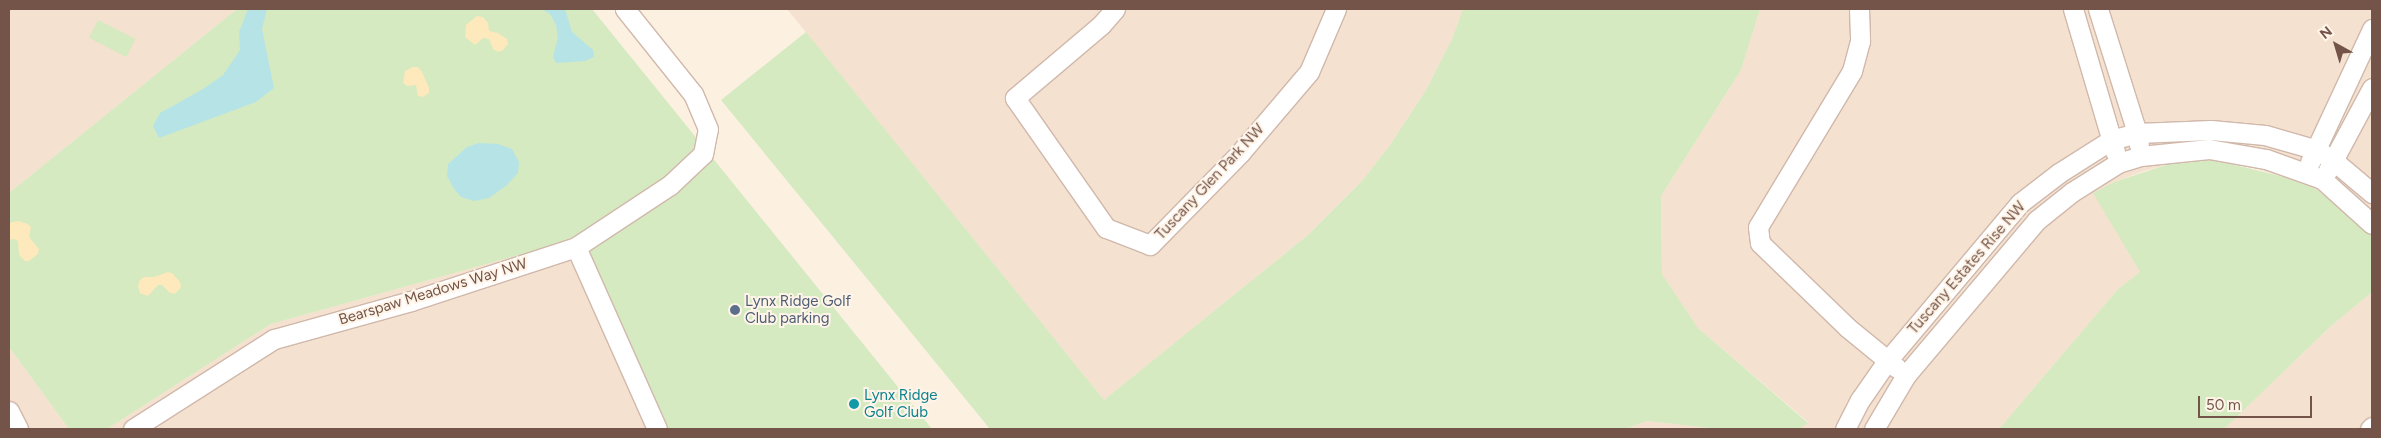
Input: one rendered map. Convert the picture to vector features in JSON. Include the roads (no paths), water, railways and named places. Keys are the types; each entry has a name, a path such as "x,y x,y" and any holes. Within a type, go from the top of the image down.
{"street":[{"name":"Bearspaw Meadows Way NW","path":"133,429 274,339 411,301 576,247 670,185 703,154 708,129 693,94 625,9"},
{"name":"Tuscany Glen Park NW","path":"1115,9 1101,25 1015,98 1106,228 1150,245 1240,153 1309,72 1336,9"},
{"path":"1860,9 1860,41 1852,72 1758,227 1760,243 1848,328 1906,375"},
{"path":"2073,9 2118,162"},
{"path":"2098,9 2137,133 2141,156"},
{"path":"2313,175 2317,150 2372,29"},
{"path":"2313,175 2334,161 2372,88"},
{"name":"Tuscany Estates Rise NW","path":"1845,429 1860,400 1887,361 2020,203 2059,173 2111,140 2137,133 2210,130 2265,135 2317,150 2334,161 2372,193"},
{"name":"Tuscany Estates Rise NW","path":"1874,429 1906,375 2037,220 2072,192 2118,162 2141,156 2209,149 2266,159 2313,175 2372,224"},
{"path":"576,247 656,429"},
{"path":"9,411 18,429"}],"water":[{"path":"248,9 267,9 262,29 274,88 256,102 159,138 153,126 160,113 203,89 223,75 240,50 239,32"},
{"path":"542,9 565,9 572,32 593,50 594,57 585,61 556,63 553,57 558,38 556,25 550,14"},
{"path":"479,143 498,144 512,149 519,162 518,173 507,185 489,198 474,201 461,197 454,189 447,176 448,164 467,147"}],"place":[{"name":"Lynx Ridge Golf Club parking","path":"735,310"},
{"name":"Lynx Ridge Golf Club","path":"854,404"}]}
